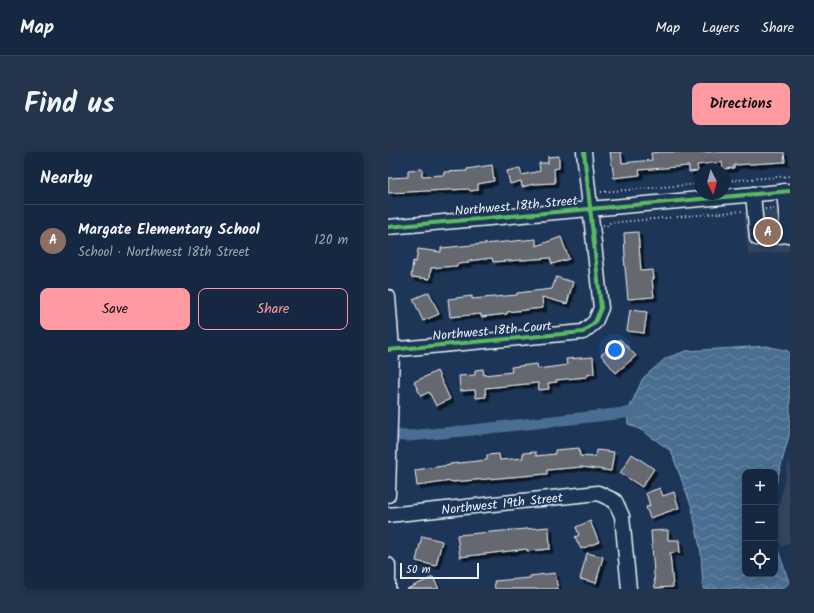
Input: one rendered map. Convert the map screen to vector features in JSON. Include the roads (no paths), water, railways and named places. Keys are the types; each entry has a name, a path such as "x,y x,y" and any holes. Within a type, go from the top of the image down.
{"street":[{"path":"584,152 590,208"},
{"path":"753,194 757,238 788,235 786,207 787,191"},
{"name":"Northwest 18th Street","path":"388,227 787,191"},
{"name":"Northwest 18th Court","path":"390,349 583,332 595,322 601,308 590,208"},
{"path":"388,296 390,349 388,495"},
{"name":"Northwest 19th Street","path":"388,515 598,493 615,500 622,516 629,589"},
{"path":"388,565 388,589"}],"water":[{"path":"767,346 788,351 790,354 790,432 778,477 778,469 742,469 742,577 778,577 778,550 790,589 703,589 701,553 692,508 671,451 643,431 628,424 627,413 643,378 666,358 686,351"}],"waterway":[{"path":"388,435 408,436 464,431 642,411"}],"place":[{"name":"Margate Elementary School","path":"768,232"}]}
